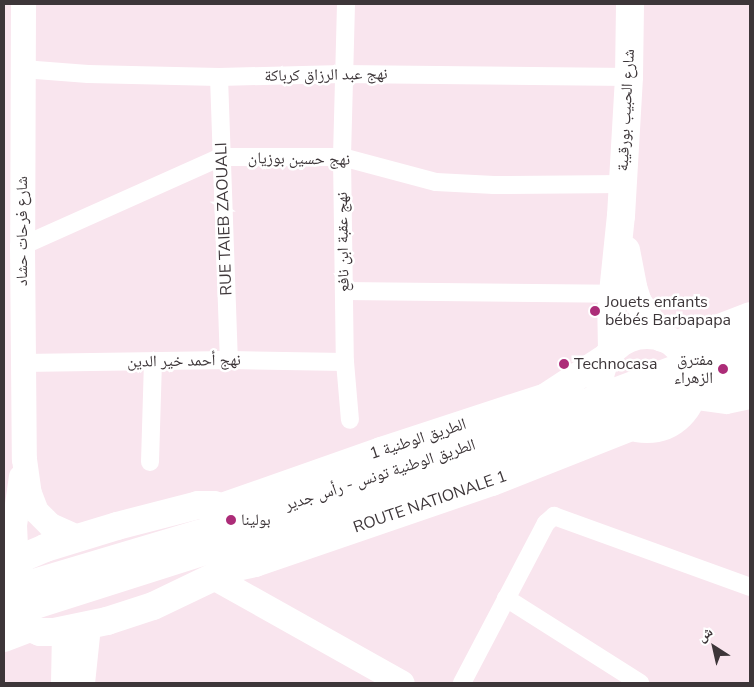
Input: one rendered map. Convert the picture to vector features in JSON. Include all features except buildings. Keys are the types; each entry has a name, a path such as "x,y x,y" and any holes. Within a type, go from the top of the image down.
{"main road":[{"name":"شارع فرحات حشاد","path":"23,4 22,246 24,459"},
{"name":"شارع الحبيب بورقيبة","path":"621,216 629,77 630,4"},
{"path":"621,216 633,287 641,308 690,365 693,377 691,395 676,419 666,425 643,429 631,427 616,418 606,406 600,389 601,372 610,354 610,322 621,216"},
{"path":"668,341 750,316"},
{"name":"الطريق الوطنية 1","path":"222,507 372,454 546,397 610,354 622,342 635,337 648,336 668,341"},
{"name":"الطريق الوطنية تونس - رأس جدير","path":"10,576 199,534 479,443 750,341"},
{"name":"الطريق الوطنية تونس - رأس جدير","path":"4,615 485,462 750,366"},
{"path":"691,395 727,389 750,382"},
{"name":"ROUTE NATIONALE 1","path":"30,628 40,632 76,628 153,606 221,574 492,482 631,427"},
{"path":"4,638 30,628 19,605 10,576 14,526 24,459"},
{"path":"24,459 29,493 36,511 50,525 79,538"},
{"path":"10,576 30,553 189,507 205,504 222,507 235,516 242,535 239,554 221,574 402,683"},
{"path":"64,683 76,628"},
{"path":"76,628 82,683"}],"street":[{"name":"نهج عقبة ابن نافع","path":"346,4 342,74 342,157 345,362 350,420"},
{"name":"نهج عبد الرزاق كرباكة","path":"23,69 88,74 219,77 342,74 629,77"},
{"name":"RUE TAIEB ZAOUALI","path":"219,77 229,360"},
{"name":"نهج حسين بوزيان","path":"22,246 221,157 342,157 436,182 494,185 623,184"},
{"path":"344,291 613,294"},
{"name":"نهج أحمد خير الدين","path":"23,363 229,360 345,362"},
{"path":"150,462 153,362"},
{"path":"691,395 726,405 750,400"},
{"path":"462,683 546,523 554,516 750,587"},
{"path":"506,598 640,683"}],"place":[{"name":"Jouets enfants bébés Barbapapa","path":"595,311"},
{"name":"Technocasa","path":"564,364"},
{"name":"مفترق الزهراء","path":"723,369"},
{"name":"بولينا","path":"231,520"}]}
